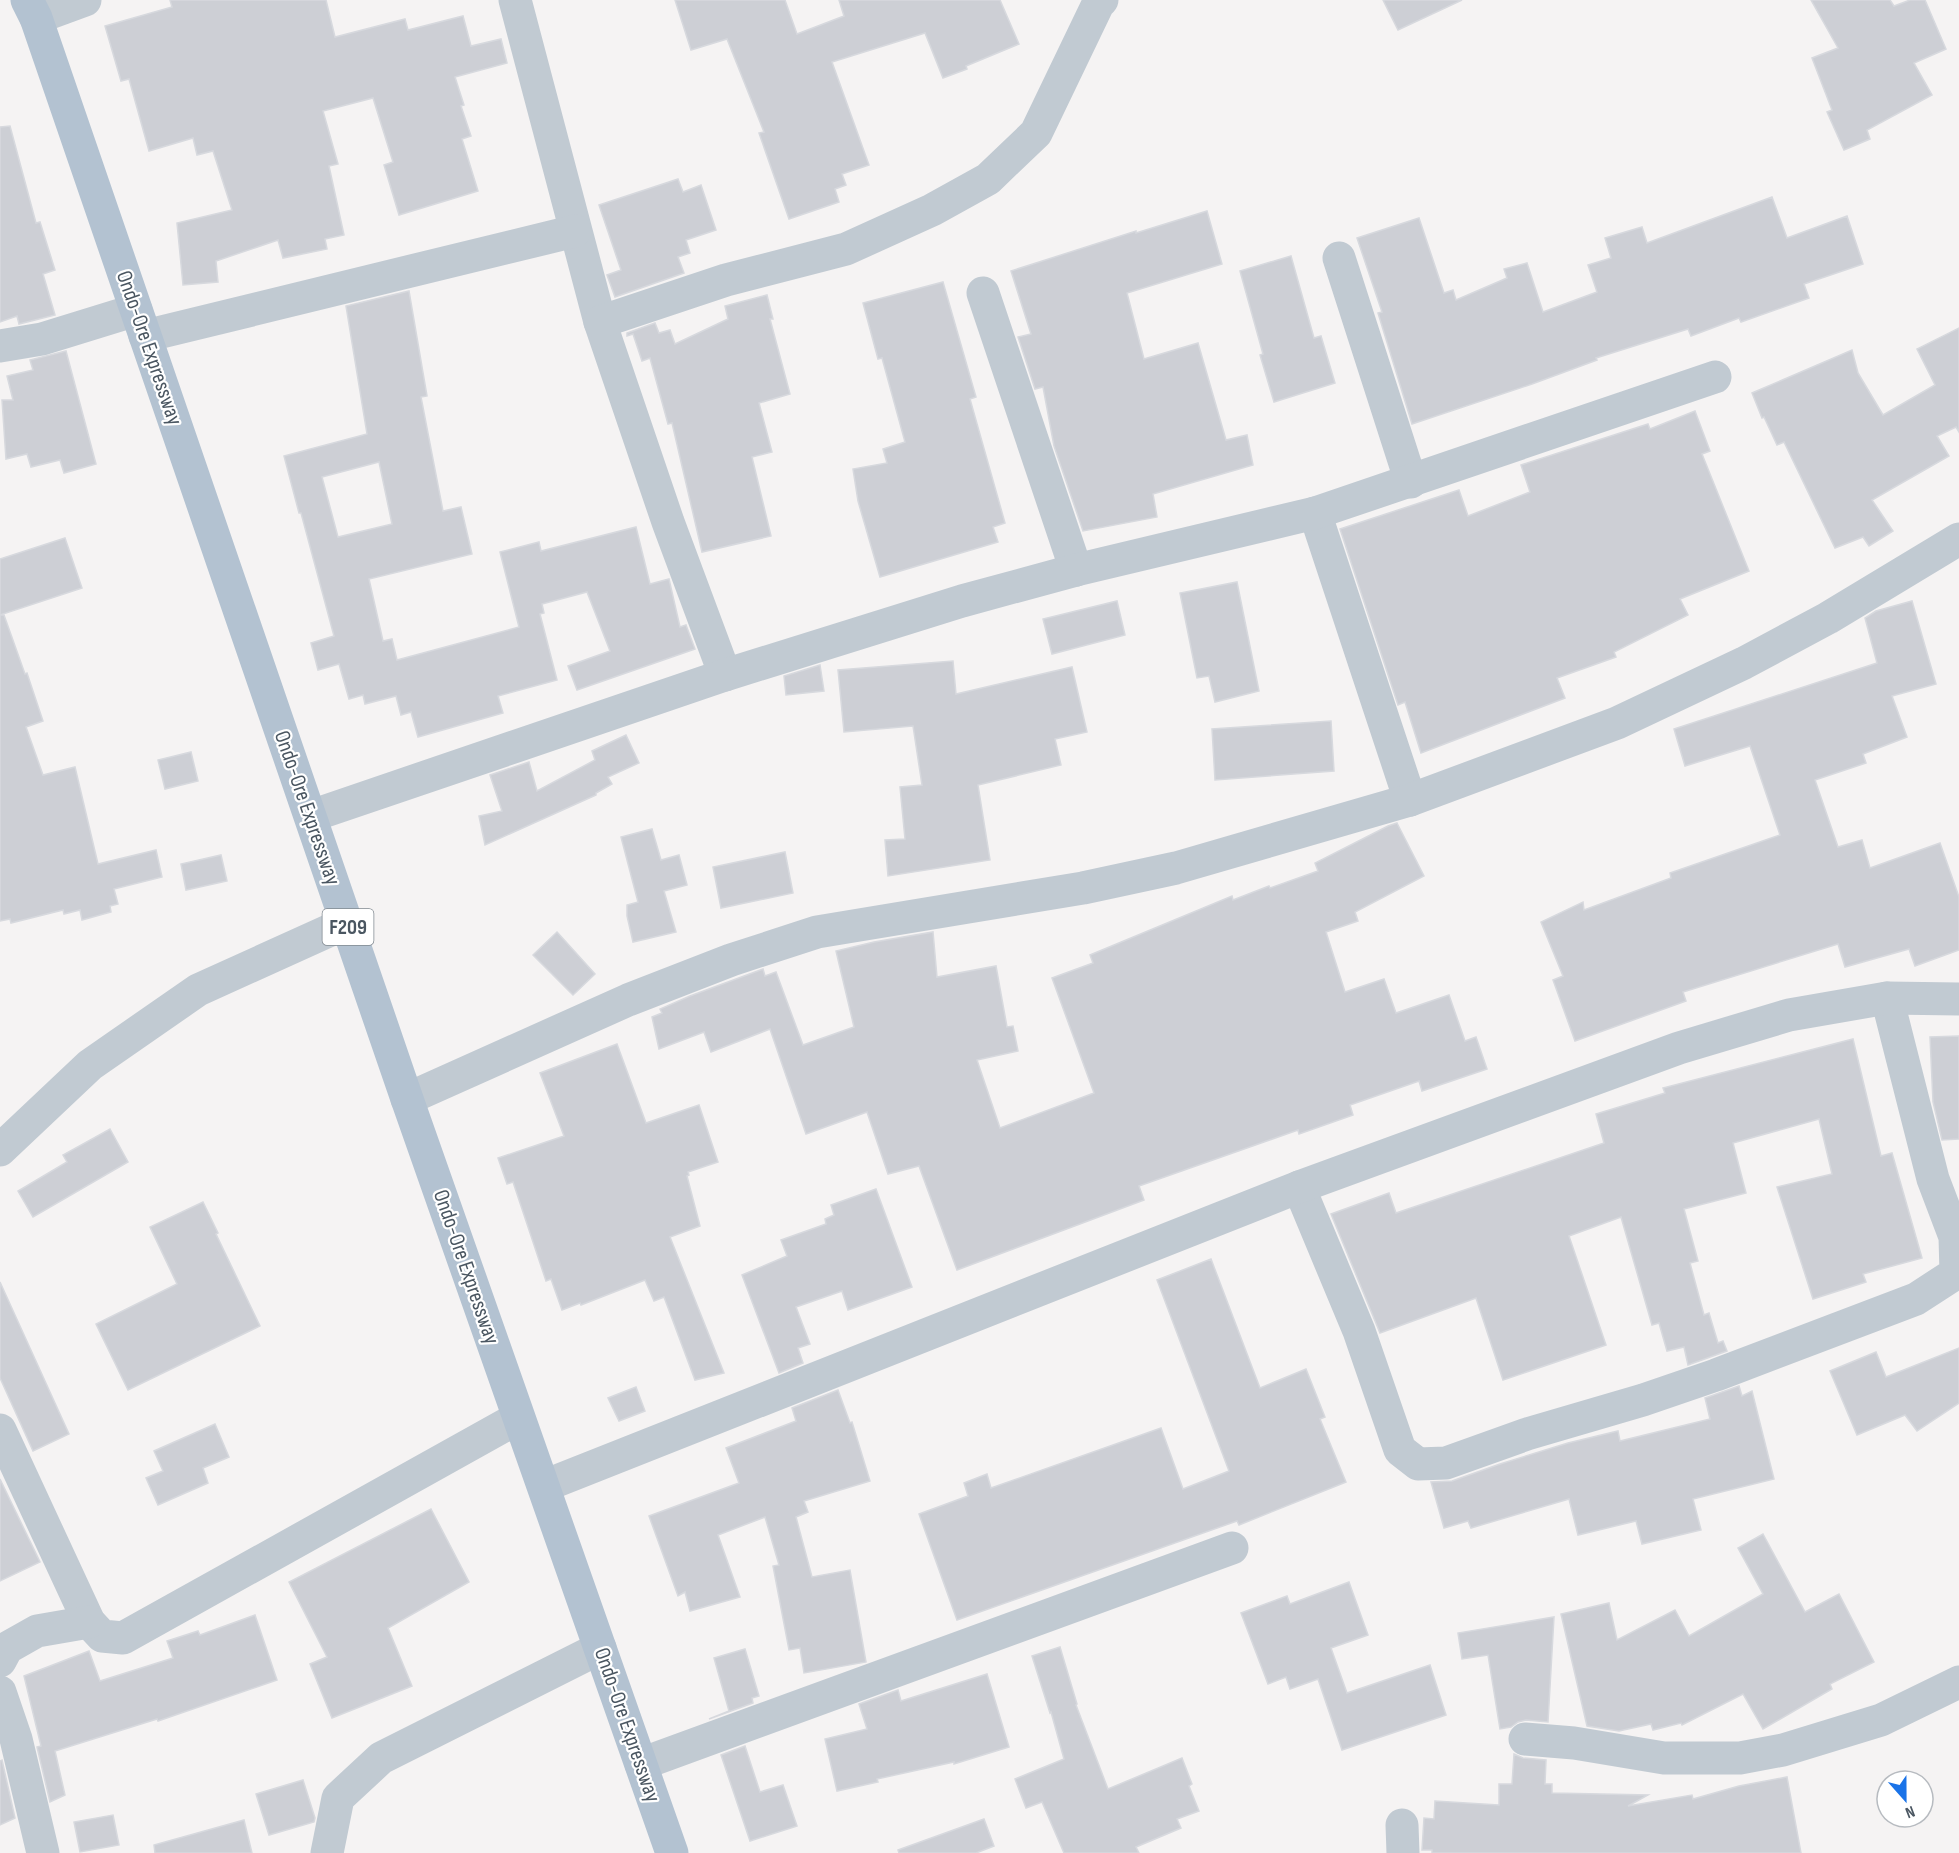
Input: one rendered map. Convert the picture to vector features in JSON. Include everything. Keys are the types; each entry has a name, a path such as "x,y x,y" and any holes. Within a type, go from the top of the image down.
{"main road":[{"name":"Ondo-Ore Expressway","path":"31,9 407,1099 672,1853"}],"street":[{"path":"31,9 85,0"},
{"path":"515,0 600,322 668,522 725,675"},
{"path":"600,322 726,280 846,249 932,210 988,179 1036,133 1098,4 1102,0"},
{"path":"0,346 140,323 575,231"},
{"path":"1339,258 1411,482"},
{"path":"983,293 1076,570"},
{"path":"311,816 725,675 962,601 1076,570 1315,513 1714,377"},
{"path":"1315,513 1410,800"},
{"path":"407,1099 628,1000 731,960 817,932 1083,888 1176,868 1410,800 1617,723 1744,663 1828,618 1959,539"},
{"path":"0,1150 90,1065 198,990 346,923"},
{"path":"1299,1187 1359,1331 1400,1450 1418,1464 1446,1462 1527,1434 1643,1400 1716,1375 1916,1299 1956,1273 1957,1237 1933,1179 1887,998"},
{"path":"544,1486 1299,1187 1679,1048 1789,1015 1887,998 1959,999"},
{"path":"0,1430 9,1474 89,1622 102,1636 123,1638 519,1418"},
{"path":"641,1764 1232,1548"},
{"path":"2,1651 37,1631 89,1622"},
{"path":"327,1853 338,1798 381,1758 600,1648"},
{"path":"1525,1739 1574,1743 1664,1758 1740,1758 1783,1750 1881,1720 1959,1682"},
{"path":"0,1692 8,1742 43,1853"}],"building":[{"path":"170,0 326,0 335,37 405,19 408,30 463,16 471,46 501,39 507,63 455,77 471,136 462,139 478,191 399,215 384,165 393,162 373,98 323,111 338,164 329,166 344,235 325,239 327,249 283,258 278,240 216,261 218,282 183,285 177,223 232,210 213,151 197,155 193,138 149,151 129,79 121,81 105,26 172,7"},
{"path":"675,0 785,0 797,34 844,16 839,0 1000,0 1019,44 943,78 925,33 832,62 869,165 842,174 846,185 835,189 839,202 789,219 759,133 764,132 727,39 691,50"},
{"path":"1383,0 1462,0 1398,30"},
{"path":"1811,0 1890,0 1894,6 1910,0 1925,0 1946,49 1914,63 1932,95 1867,130 1870,139 1844,150 1827,112 1832,110 1812,58 1838,48"},
{"path":"10,126 36,223 40,222 55,270 43,274 55,315 19,324 17,316 0,322 0,127"},
{"path":"678,179 683,192 701,185 716,230 686,240 690,253 678,257 684,273 615,297 607,275 621,270 599,205"},
{"path":"1772,197 1787,238 1847,216 1863,264 1804,284 1809,298 1741,322 1739,318 1691,336 1688,329 1596,358 1597,360 1532,384 1412,424 1378,313 1382,312 1357,238 1419,218 1444,293 1453,290 1456,300 1507,278 1504,269 1527,263 1543,312 1597,292 1588,265 1611,258 1605,238 1642,227 1647,243"},
{"path":"1207,211 1222,264 1127,293 1144,359 1198,343 1226,440 1247,435 1253,465 1153,494 1157,517 1083,531 1054,446 1043,387 1035,389 1018,337 1031,334 1011,271"},
{"path":"1291,256 1314,338 1321,336 1335,383 1274,402 1240,271"},
{"path":"943,282 976,397 970,399 1005,523 993,527 998,542 880,577 858,501 853,469 887,463 883,449 905,442 882,358 878,359 863,303"},
{"path":"409,291 427,396 421,397 443,511 461,507 472,554 369,579 383,641 392,639 397,660 519,627 500,552 539,542 541,551 636,527 650,584 669,579 680,627 686,625 695,649 577,690 568,666 610,651 587,592 542,604 544,613 540,614 557,680 498,696 503,713 418,737 411,712 401,715 396,696 365,704 363,695 349,699 339,664 318,670 311,643 334,636 284,456 367,434 346,306","holes":["379,462 392,524 338,537 322,477"]},
{"path":"767,295 773,319 770,319 790,394 759,403 772,452 752,457 771,536 702,552 672,423 668,424 650,358 642,361 633,334 627,336 627,333 655,323 659,333 670,330 675,344 728,319 725,306"},
{"path":"1959,328 1959,432 1956,427 1937,436 1949,456 1872,500 1893,531 1869,546 1863,537 1835,548 1784,442 1777,445 1764,417 1762,418 1752,393 1852,350 1858,373 1883,415 1935,385 1917,349"},
{"path":"66,351 96,464 64,473 60,460 31,467 27,454 6,459 2,400 13,400 7,376 33,370 30,360"},
{"path":"1695,411 1710,451 1702,454 1749,571 1680,599 1688,615 1614,652 1616,657 1557,678 1565,698 1421,753 1405,702 1398,705 1340,529 1459,490 1468,516 1530,492 1521,465 1648,424 1650,429"},
{"path":"65,538 82,588 0,615 0,559"},
{"path":"1237,582 1259,691 1215,702 1209,676 1197,678 1180,593"},
{"path":"1117,601 1125,635 1052,654 1043,619"},
{"path":"1912,601 1936,684 1892,696 1907,737 1863,754 1866,763 1815,780 1838,847 1862,840 1870,868 1940,843 1959,897 1959,950 1915,966 1909,949 1845,967 1838,944 1683,992 1686,1001 1575,1041 1553,980 1563,976 1541,922 1583,902 1584,910 1671,878 1670,873 1780,835 1750,746 1685,766 1674,729 1877,663 1865,618 1876,611"},
{"path":"0,615 4,615 43,721 26,727 43,775 75,767 98,864 156,850 162,877 114,889 118,904 110,906 111,912 82,920 80,910 64,914 63,910 11,923 10,919 0,921"},
{"path":"953,661 956,694 1072,667 1087,732 1055,739 1061,765 978,785 990,860 888,876 885,840 905,839 900,787 922,785 913,726 844,732 838,670"},
{"path":"820,665 824,691 786,695 784,676"},
{"path":"1331,721 1334,771 1215,780 1212,729"},
{"path":"626,735 639,763 608,777 612,784 596,795 485,845 479,816 502,811 490,775 529,762 537,791 595,760 592,751"},
{"path":"191,752 198,781 165,789 158,760"},
{"path":"1397,823 1424,876 1355,912 1358,921 1326,932 1345,992 1384,979 1396,1013 1449,995 1465,1041 1476,1037 1487,1069 1422,1091 1419,1081 1350,1105 1353,1115 1299,1134 1298,1130 1139,1186 1144,1200 957,1270 919,1166 888,1174 867,1112 806,1134 770,1029 711,1052 704,1032 659,1049 652,1017 662,1013 660,1009 763,969 765,976 776,972 803,1045 854,1027 836,951 933,932 937,977 996,966 1007,1027 1013,1026 1018,1051 977,1060 1000,1128 1094,1093 1052,978 1093,963 1090,955 1232,896 1233,900 1318,871 1315,863"},
{"path":"652,829 661,860 679,855 687,885 664,891 676,932 633,942 627,905 638,902 621,837"},
{"path":"785,852 793,893 721,908 713,867"},
{"path":"221,855 227,881 186,890 181,864"},
{"path":"557,932 595,974 573,995 533,955"},
{"path":"1959,1036 1959,1139 1942,1140 1933,1102 1930,1037"},
{"path":"1853,1039 1881,1156 1892,1153 1922,1258 1863,1274 1866,1282 1813,1299 1777,1187 1832,1174 1819,1119 1733,1143 1746,1193 1684,1209 1698,1261 1690,1263 1704,1315 1709,1313 1718,1343 1723,1341 1727,1351 1688,1365 1684,1347 1667,1351 1659,1323 1652,1325 1621,1217 1569,1236 1606,1345 1503,1380 1476,1298 1380,1333 1331,1214 1389,1193 1396,1213 1604,1143 1596,1114 1665,1093 1663,1088"},
{"path":"617,1044 646,1123 699,1105 718,1162 688,1172 687,1176 700,1226 670,1237 724,1373 695,1380 664,1297 654,1301 645,1280 562,1310 551,1279 546,1281 513,1182 507,1184 498,1158 564,1136 540,1073"},
{"path":"110,1129 128,1162 33,1217 18,1191 67,1162 63,1155"},
{"path":"876,1189 912,1287 848,1310 842,1291 796,1307 810,1344 798,1348 803,1363 779,1373 742,1275 787,1256 781,1240 826,1224 825,1219 834,1215 831,1205"},
{"path":"203,1202 260,1326 128,1390 96,1324 177,1284 150,1227"},
{"path":"1211,1259 1260,1388 1306,1369 1325,1417 1320,1419 1346,1482 1239,1525 1237,1521 957,1620 919,1514 968,1496 964,1483 987,1474 991,1488 1161,1428 1183,1489 1229,1471 1157,1280"},
{"path":"0,1282 69,1434 33,1451 0,1378"},
{"path":"1959,1348 1959,1403 1917,1431 1905,1415 1857,1435 1830,1371 1876,1352 1886,1377"},
{"path":"1739,1386 1742,1396 1752,1391 1774,1479 1693,1499 1701,1530 1642,1544 1636,1521 1578,1535 1569,1499 1471,1528 1468,1521 1444,1528 1431,1482 1452,1481 1568,1443 1618,1431 1620,1441 1710,1419 1705,1398"},
{"path":"636,1387 645,1411 619,1421 608,1398"},
{"path":"838,1390 850,1423 852,1422 870,1481 804,1501 808,1512 796,1517 812,1577 850,1570 866,1662 804,1673 800,1648 789,1650 773,1566 779,1565 765,1517 718,1535 740,1597 690,1611 685,1592 678,1596 649,1516 739,1483 726,1448 796,1421 792,1408"},
{"path":"215,1424 229,1457 203,1468 208,1483 158,1505 146,1478 163,1471 154,1451"},
{"path":"0,1479 40,1562 0,1581"},
{"path":"431,1509 469,1582 388,1628 412,1686 332,1718 310,1664 327,1657 289,1582"},
{"path":"1763,1534 1805,1612 1839,1594 1874,1662 1830,1684 1832,1689 1763,1729 1743,1694 1682,1725 1681,1723 1653,1730 1651,1724 1619,1731 1587,1726 1561,1614 1609,1603 1617,1640 1675,1610 1689,1636 1763,1594 1738,1548"},
{"path":"1349,1582 1368,1635 1331,1648 1347,1693 1430,1665 1446,1715 1342,1750 1318,1679 1290,1689 1286,1677 1268,1684 1241,1613 1287,1596 1290,1604"},
{"path":"255,1615 277,1680 158,1721 157,1719 55,1751 65,1795 50,1802 37,1747 41,1746 24,1676 89,1651 100,1681 173,1658 167,1641 198,1631 200,1635"},
{"path":"1554,1617 1548,1722 1526,1720 1500,1729 1488,1655 1462,1659 1458,1633"},
{"path":"1060,1647 1076,1705 1108,1789 1182,1758 1192,1784 1189,1786 1199,1811 1177,1819 1181,1828 1136,1847 1139,1853 1064,1853 1042,1802 1026,1808 1015,1779 1064,1759 1032,1656"},
{"path":"745,1649 759,1696 752,1698 753,1703 709,1719 729,1711 714,1658"},
{"path":"987,1674 1009,1747 954,1764 954,1762 877,1779 878,1782 837,1791 825,1739 867,1729 859,1704 898,1690 901,1701"},
{"path":"745,1746 760,1792 783,1785 797,1826 750,1841 721,1755"},
{"path":"1514,1754 1523,1758 1546,1760 1545,1784 1552,1784 1552,1793 1648,1795 1628,1806 1692,1795 1693,1799 1739,1786 1787,1777 1801,1853 1432,1853 1432,1850 1422,1850 1424,1818 1434,1819 1435,1801 1499,1805 1499,1784 1512,1784"},
{"path":"2,1760 15,1818 0,1825 0,1761"},
{"path":"303,1780 315,1818 314,1822 269,1835 256,1794"},
{"path":"113,1815 119,1845 80,1852 74,1822"},
{"path":"984,1819 994,1846 976,1853 899,1853 898,1850"},
{"path":"244,1820 252,1853 155,1853 154,1845"}]}
